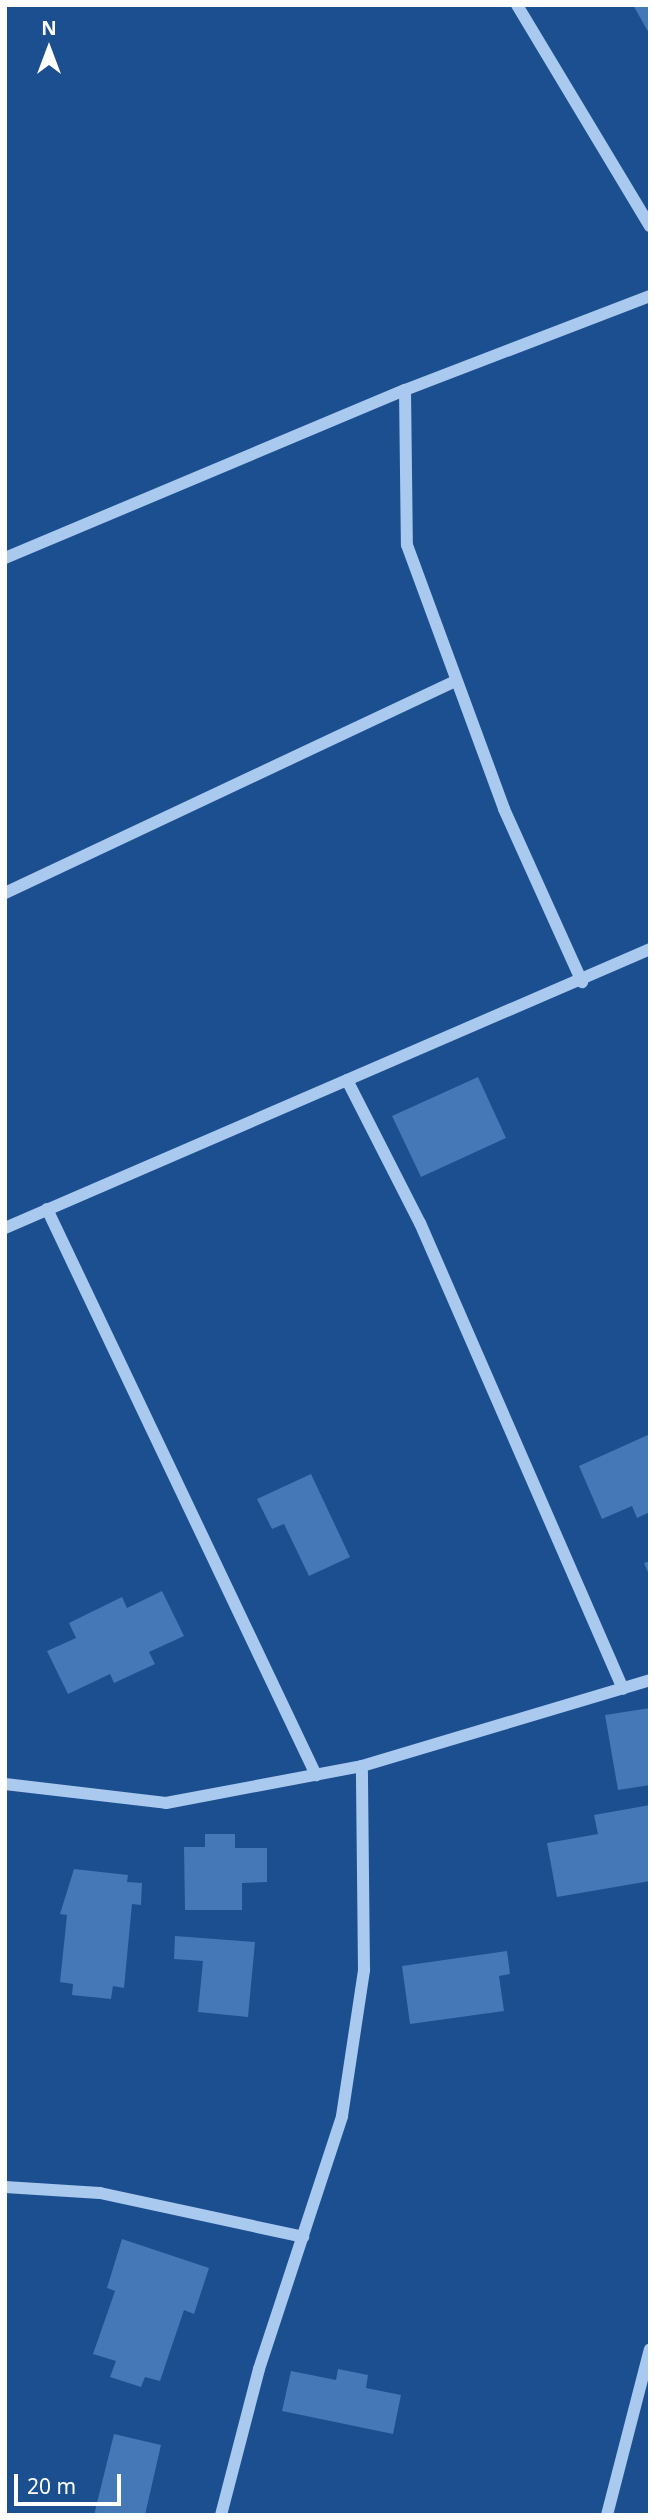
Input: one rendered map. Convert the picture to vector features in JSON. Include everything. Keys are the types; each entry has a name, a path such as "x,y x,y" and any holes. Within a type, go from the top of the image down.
{"street":[{"path":"517,5 650,226"},
{"path":"5,558 405,390 650,296"},
{"path":"405,390 407,545 455,681 582,982"},
{"path":"5,893 455,681"},
{"path":"5,1228 582,982 650,949"},
{"path":"347,1080 420,1223 623,1689"},
{"path":"47,1209 316,1775"},
{"path":"5,1784 166,1803 362,1766 650,1679"},
{"path":"221,2515 259,2369 342,2116 364,1970 362,1766"},
{"path":"5,2187 100,2193 303,2237"},
{"path":"607,2515 650,2349"}],"building":[{"path":"633,5 650,5 650,35"},
{"path":"478,1077 506,1138 421,1177 392,1116"},
{"path":"650,1434 650,1512 637,1518 632,1506 602,1519 579,1466"},
{"path":"311,1474 350,1557 309,1576 284,1524 272,1529 257,1499"},
{"path":"650,1561 650,1577 644,1563"},
{"path":"162,1591 184,1636 149,1652 155,1664 114,1683 110,1674 68,1694 47,1651 76,1638 69,1623 122,1597 127,1608"},
{"path":"650,1708 650,1785 618,1790 605,1715"},
{"path":"650,1805 650,1881 557,1897 547,1843 598,1834 594,1815"},
{"path":"205,1834 235,1834 235,1848 267,1848 267,1882 242,1883 242,1910 185,1910 184,1847 205,1847"},
{"path":"74,1869 128,1875 127,1882 142,1883 141,1905 132,1904 124,1988 113,1986 111,1999 72,1995 73,1984 60,1982 67,1915 60,1914"},
{"path":"175,1936 255,1942 248,2017 198,2012 203,1961 174,1959"},
{"path":"507,1951 510,1974 499,1976 504,2011 410,2024 402,1966"},
{"path":"122,2239 209,2268 194,2314 184,2310 160,2381 145,2377 141,2387 110,2377 116,2361 93,2354 115,2291 107,2288"},
{"path":"338,2369 368,2375 366,2388 401,2395 393,2434 282,2411 291,2371 336,2380"},
{"path":"114,2434 161,2445 145,2515 94,2515"}]}
